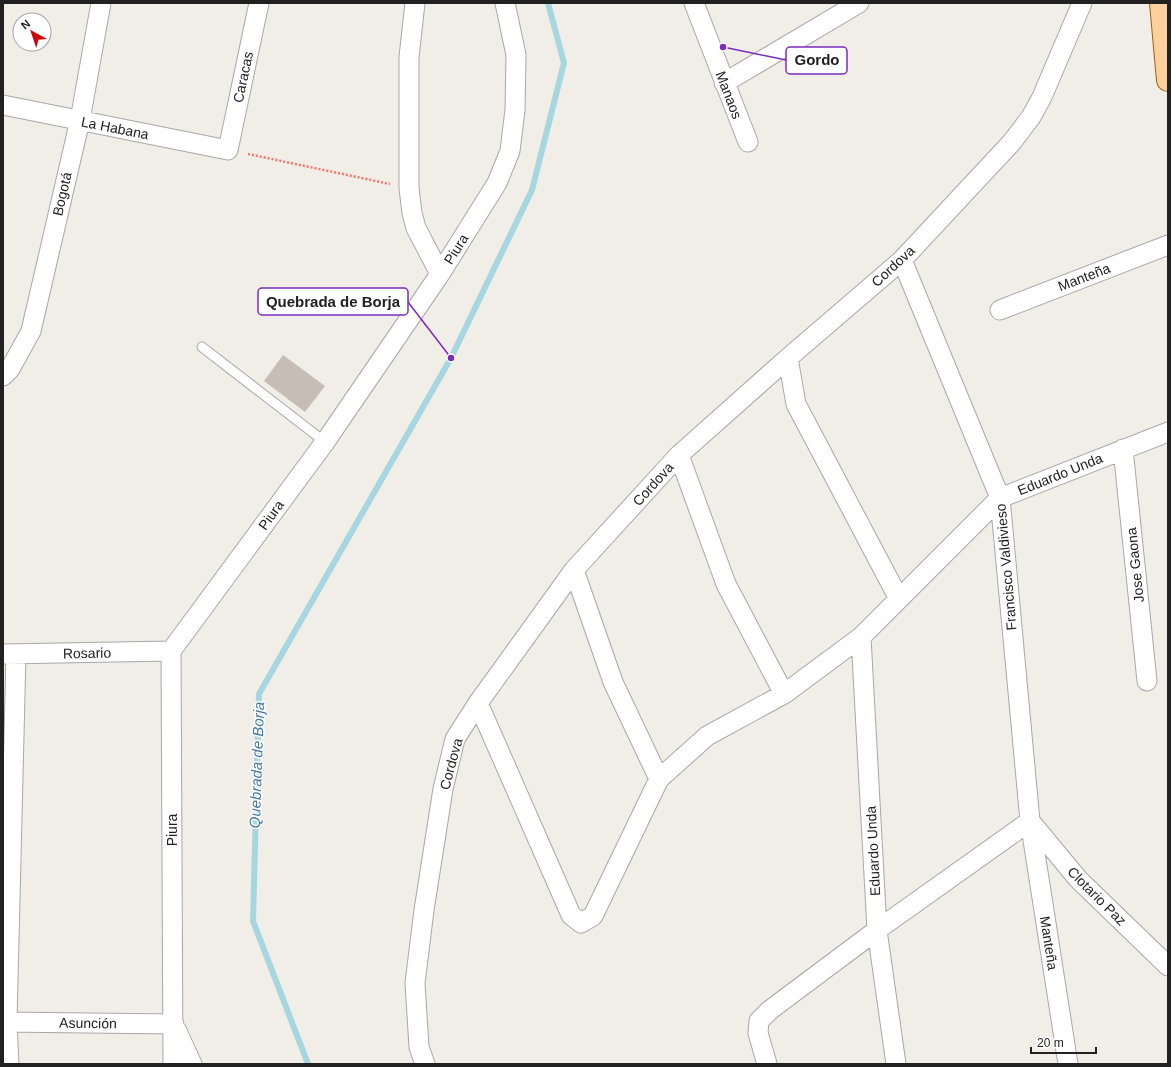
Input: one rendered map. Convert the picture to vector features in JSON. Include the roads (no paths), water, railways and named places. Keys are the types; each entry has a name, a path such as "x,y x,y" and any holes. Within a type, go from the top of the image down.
{"main road":[{"path":"1161,3 1168,80"}],"street":[{"name":"Bogotá","path":"3,376 10,369 31,330 80,120 101,3"},
{"name":"Caracas","path":"228,150 259,3"},
{"path":"415,3 409,57 409,188 412,213 416,228 440,274"},
{"name":"Piura","path":"192,1064 174,1024 171,651 325,442 440,274 497,183 510,152 515,110 516,55 505,3"},
{"name":"Manaos","path":"694,3 748,142"},
{"path":"724,82 859,3"},
{"name":"Cordova","path":"425,1064 419,1047 415,983 424,910 443,789 455,740 478,703 574,570 679,455 788,358 902,260 1012,142 1032,117 1082,3"},
{"name":"La Habana","path":"3,105 228,150"},
{"name":"Manteña","path":"1000,310 1168,245"},
{"name":"Francisco Valdivieso","path":"902,260 1000,498 1030,821"},
{"path":"788,358 796,404 899,599"},
{"name":"Eduardo Unda","path":"478,703 571,915 581,923 593,916 659,779 707,736 784,694 861,637 1000,498 1168,432"},
{"name":"Jose Gaona","path":"1123,449 1147,681"},
{"path":"679,455 726,584 784,694"},
{"path":"574,570 613,682 659,779"},
{"name":"Eduardo Unda","path":"861,637 877,930 896,1064"},
{"name":"Rosario","path":"9,654 171,651"},
{"path":"9,654 5,1022 9,1064"},
{"path":"767,1064 758,1033 759,1021 770,1010 877,930 1030,821"},
{"name":"Manteña","path":"1030,821 1068,1064"},
{"name":"Clotario Paz","path":"1030,821 1078,879 1168,966"},
{"name":"Asunción","path":"5,1022 174,1024"},
{"path":"173,1064 174,1024"}],"lane":[{"path":"202,347 325,442"}],"waterway":[{"name":"Quebrada de Borja","path":"308,1064 253,921 259,694 451,358 532,190 564,63 548,3"}],"place":[{"name":"Gordo","path":"723,47"},
{"name":"Quebrada de Borja","path":"451,358"}]}
